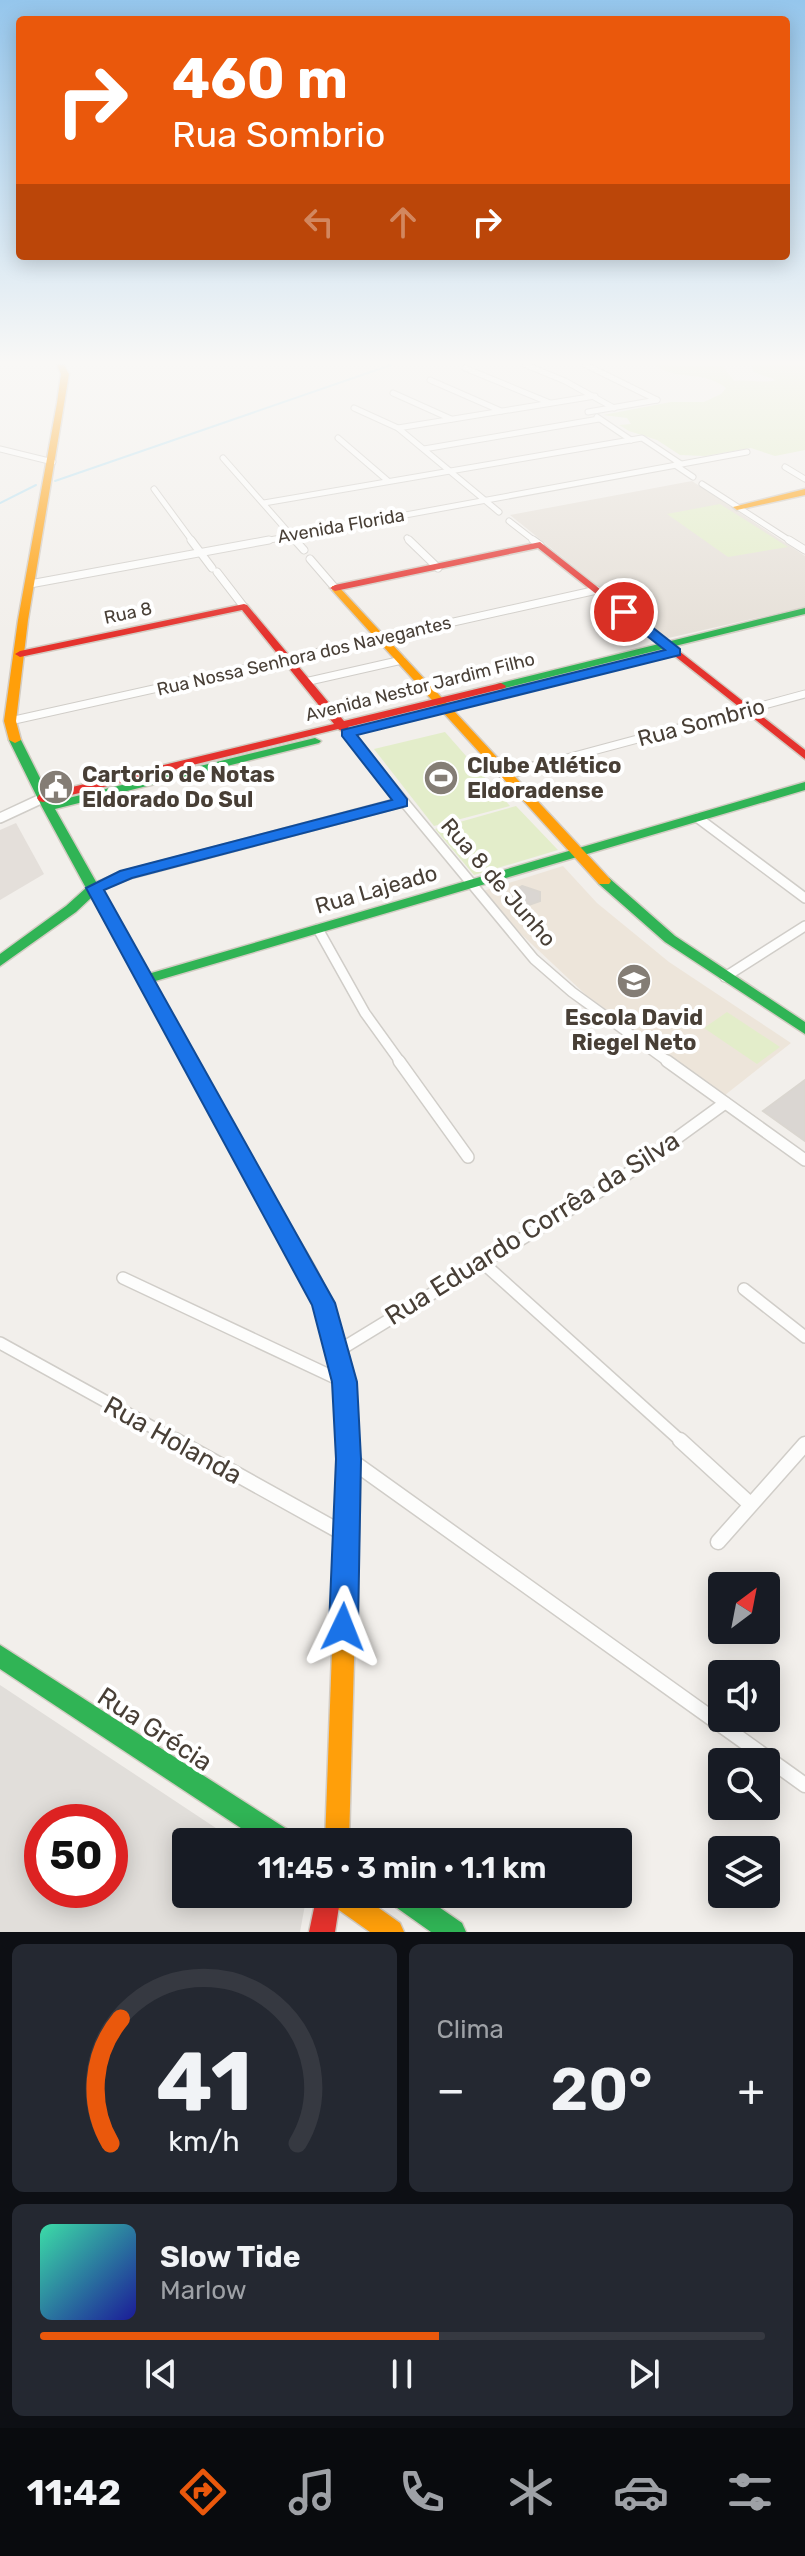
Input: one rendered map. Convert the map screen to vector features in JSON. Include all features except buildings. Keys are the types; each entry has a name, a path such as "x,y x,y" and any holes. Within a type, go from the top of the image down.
{"main road":[{"path":"54,455 30,584 10,721 14,737 45,802 323,1303 345,1382 349,1459 337,1828"},
{"path":"737,507 805,492"},
{"path":"335,588 540,545 805,756"},
{"path":"335,588 504,775 640,915 725,977 805,1029"},
{"name":"Rua 8","path":"20,654 244,607"},
{"name":"Rua 8 de Junho","path":"244,607 344,729"},
{"name":"Avenida Nestor Jardim Filho","path":"45,802 671,648 805,611"},
{"name":"Avenida Nestor Jardim Filho","path":"671,648 805,620"},
{"name":"Rua Lajeado","path":"144,980 805,786"},
{"path":"0,961 71,909 94,888"},
{"name":"Rua Grécia","path":"0,1656 263,1828"},
{"path":"322,1932 326,1908"},
{"path":"358,1908 391,1932"},
{"path":"419,1908 453,1932"}],"street":[{"path":"25,455 53,462"},
{"path":"358,455 388,481"},
{"path":"431,455 499,512"},
{"path":"264,503 542,455"},
{"path":"666,455 693,477"},
{"name":"Avenida Florida","path":"30,584 729,455"},
{"path":"223,458 304,550"},
{"path":"785,467 805,479"},
{"path":"702,484 804,548"},
{"name":"Rua 8 de Junho","path":"154,489 244,607"},
{"path":"509,521 540,545"},
{"path":"407,538 438,568"},
{"path":"310,559 335,588"},
{"name":"Rua Nossa Senhora dos Navegantes","path":"10,721 597,590"},
{"path":"305,682 402,660"},
{"name":"Rua Sombrio","path":"504,775 805,694"},
{"name":"Rua 8 de Junho","path":"344,729 534,959 572,992 805,1160"},
{"path":"0,818 45,802"},
{"path":"94,888 126,875 402,802"},
{"path":"698,818 805,898"},
{"path":"725,977 805,926"},
{"path":"318,929 365,1013 468,1157"},
{"name":"Rua Eduardo Corrêa da Silva","path":"338,1351 623,1177 725,1103"},
{"path":"482,1262 750,1504"},
{"path":"123,1278 345,1382"},
{"path":"744,1289 805,1337"},
{"name":"Rua Holanda","path":"0,1343 346,1535"},
{"path":"718,1542 805,1444"},
{"path":"349,1459 805,1785"}],"shaded area":[{"path":"692,481 805,556 805,607 664,639 510,515"},
{"path":"16,823 44,874 0,900 0,830"},
{"name":"Escola David Riegel Neto","path":"563,866 597,903 669,962 791,1043 725,1095 586,995 520,933 483,891"},
{"path":"0,1685 216,1828 172,1828 172,1908 304,1908 300,1932 0,1932"}],"green space":[{"path":"720,504 788,547 728,557 667,514"},
{"name":"Clube Atlético Eldoradense","path":"445,732 510,806 434,826 374,749"},
{"path":"516,806 558,850 474,875 435,829"},
{"path":"727,1012 780,1047 757,1064 704,1028"}],"waterway":[{"path":"55,481 130,455"},
{"path":"0,503 36,485"}],"traffic: fast":[{"path":"501,686 805,611"},
{"path":"15,740 48,807 267,1202"},
{"path":"48,807 315,741"},
{"path":"144,980 805,786"},
{"path":"604,881 670,939 805,1029"},
{"path":"0,961 71,909 94,888"},
{"path":"0,1656 263,1828"},
{"path":"419,1908 453,1932"}],"traffic: slow":[{"path":"15,740 10,721 23,620 52,455"},
{"path":"737,507 805,492"},
{"path":"335,588 604,881"},
{"path":"337,1828 344,1624"},
{"path":"358,1908 391,1932"}],"traffic: jam":[{"path":"335,588 540,545 805,756"},
{"path":"20,654 244,607 345,730"},
{"path":"43,798 501,686"},
{"path":"267,1202 323,1303 336,1341 344,1381 350,1462 344,1624"},
{"path":"322,1932 326,1908"}],"place":[{"name":"Clube Atlético Eldoradense","path":"441,778"},
{"name":"Cartorio de Notas Eldorado Do Sul","path":"56,787"},
{"name":"Escola David Riegel Neto","path":"634,981"}],"route":[{"path":"343,1627 349,1459 345,1382 323,1303 94,888 126,875 402,802 347,733 675,652 624,612"}]}
